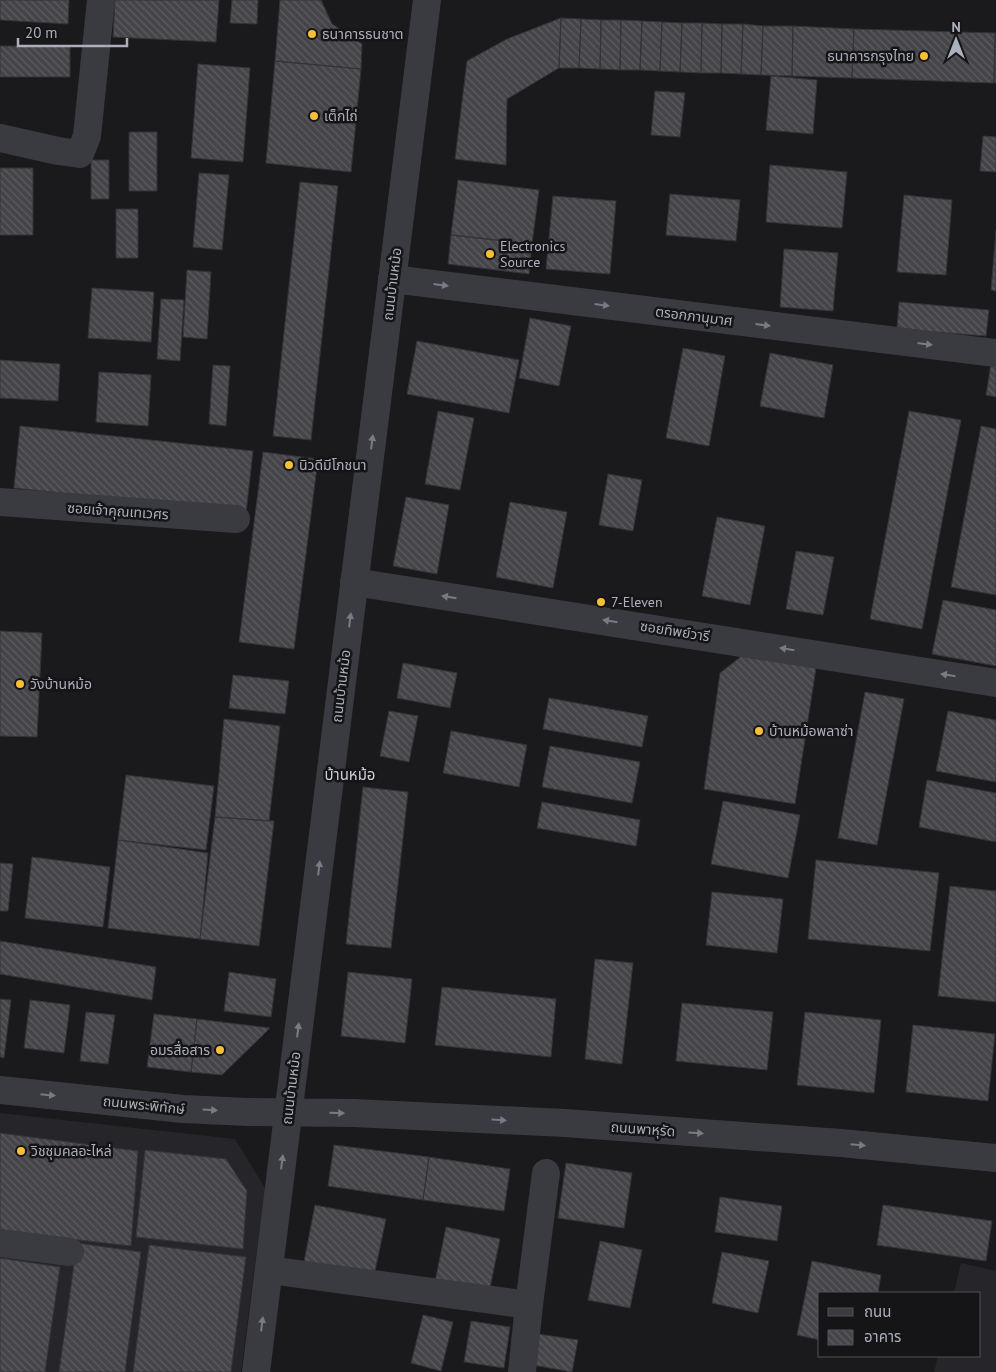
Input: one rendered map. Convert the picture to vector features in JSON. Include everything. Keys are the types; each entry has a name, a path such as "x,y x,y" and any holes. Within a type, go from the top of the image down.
{"street":[{"path":"0,138 80,154 87,136 101,0"},
{"name":"ถนนบ้านหม้อ","path":"256,1372 427,0"},
{"name":"ตรอกภานุมาศ","path":"392,279 996,353"},
{"name":"ซอยเจ้าคุณเทเวศร","path":"0,502 236,519"},
{"name":"ซอยทิพย์วารี","path":"354,582 996,683"},
{"name":"ถนนพระพิทักษ์","path":"0,1090 182,1109 288,1113"},
{"name":"ถนนพาหุรัด","path":"288,1113 354,1113 565,1123 996,1158"},
{"path":"522,1372 546,1172"},
{"path":"0,1243 70,1252"},
{"path":"269,1270 529,1306"}],"shaded area":[{"path":"0,1113 235,1139 265,1188 241,1372 0,1372"},
{"path":"961,1263 996,1271 996,1372 934,1372 938,1357 981,1357 981,1292 954,1292"}],"building":[{"path":"0,0 69,0 68,24 0,20"},
{"path":"115,0 219,0 216,42 113,37"},
{"path":"232,0 258,0 257,24 230,23"},
{"name":"ธนาคารธนชาต","path":"280,0 321,0 332,24 362,44 361,69 275,61"},
{"path":"561,18 559,68 507,99 506,165 455,159 467,61 507,39"},
{"path":"561,18 581,19 579,68 559,68"},
{"path":"581,19 601,20 600,69 579,68"},
{"path":"601,20 621,20 620,70 600,69"},
{"path":"621,20 642,21 640,70 620,70"},
{"path":"642,21 662,22 660,71 640,70"},
{"path":"662,22 682,23 680,72 660,71"},
{"path":"682,23 702,23 701,73 680,72"},
{"path":"702,23 722,24 721,73 701,73"},
{"path":"722,24 743,24 741,74 721,73"},
{"path":"743,24 763,26 761,75 741,74"},
{"path":"763,26 793,26 792,76 761,75"},
{"path":"793,26 854,29 852,78 792,76"},
{"name":"ธนาคารกรุงไทย","path":"854,29 995,33 994,83 852,78"},
{"path":"995,33 996,83 994,83"},
{"path":"0,46 70,46 70,77 0,77"},
{"name":"เต็กไถ่","path":"275,61 361,69 351,172 266,163"},
{"path":"198,64 250,68 243,162 191,158"},
{"path":"771,76 817,80 813,134 766,130"},
{"path":"655,91 685,93 680,137 651,135"},
{"path":"129,132 157,132 157,191 129,191"},
{"path":"983,136 996,137 996,172 980,171"},
{"path":"91,160 109,160 109,199 91,199"},
{"path":"770,165 847,172 842,228 766,222"},
{"path":"0,168 33,168 33,235 0,235"},
{"path":"199,173 229,175 222,250 193,247"},
{"path":"458,180 539,190 532,244 451,235"},
{"path":"300,182 338,186 311,440 273,436"},
{"path":"670,194 740,200 736,241 666,235"},
{"path":"904,195 952,200 946,275 897,272"},
{"path":"553,196 616,201 610,274 546,269"},
{"path":"116,209 138,209 138,258 116,258"},
{"path":"996,230 996,291 991,290"},
{"name":"Electronics Source","path":"451,235 532,244 529,274 448,264"},
{"path":"784,249 838,253 833,311 780,307"},
{"path":"187,270 211,272 207,339 183,337"},
{"path":"92,288 154,292 151,342 88,338"},
{"path":"161,299 184,300 180,361 157,359"},
{"path":"899,302 989,310 986,336 897,329"},
{"path":"530,318 571,326 559,386 519,378"},
{"path":"417,341 519,360 509,413 407,394"},
{"path":"683,348 725,356 709,446 666,438"},
{"path":"770,353 833,365 824,418 760,406"},
{"path":"0,360 60,364 58,401 0,398"},
{"path":"991,364 996,365 996,397 986,395"},
{"path":"213,365 230,366 226,426 209,424"},
{"path":"99,372 151,375 148,426 96,422"},
{"path":"438,411 474,418 460,490 425,484"},
{"path":"909,411 961,420 922,629 870,619"},
{"path":"20,426 253,451 246,513 14,488"},
{"path":"981,426 996,429 996,595 951,587"},
{"path":"263,452 318,459 294,649 239,642"},
{"path":"608,474 642,480 633,531 599,525"},
{"path":"406,497 449,505 437,574 393,566"},
{"path":"510,502 567,512 553,588 496,577"},
{"path":"717,517 765,526 750,605 702,596"},
{"path":"796,551 834,557 823,615 786,609"},
{"path":"943,600 996,610 996,666 932,654"},
{"name":"วังบ้านหม้อ","path":"0,631 42,633 37,737 0,736"},
{"name":"บ้านหม้อพลาซ่า","path":"743,655 816,668 795,804 704,789 720,673"},
{"path":"403,663 457,673 450,708 397,698"},
{"path":"233,675 289,681 285,714 229,708"},
{"path":"865,692 904,699 877,845 838,838"},
{"path":"549,698 648,716 642,747 543,729"},
{"path":"389,711 418,716 409,762 380,756"},
{"path":"948,711 996,720 996,782 936,771"},
{"path":"224,719 280,726 269,821 215,817"},
{"path":"451,731 527,745 519,787 443,773"},
{"path":"550,746 640,762 632,803 542,787"},
{"path":"126,775 214,786 206,850 118,840"},
{"path":"927,780 996,793 996,842 919,827"},
{"path":"363,787 408,792 391,948 346,944"},
{"path":"723,801 800,815 788,878 711,864"},
{"path":"542,802 640,820 636,846 537,828"},
{"path":"215,817 274,821 259,946 200,939"},
{"path":"118,840 208,853 200,939 108,928"},
{"path":"32,857 110,867 103,927 25,918"},
{"path":"816,860 939,873 930,951 808,939"},
{"path":"0,863 13,864 8,911 0,911"},
{"path":"950,886 996,891 996,1002 938,996"},
{"path":"712,892 783,899 777,953 706,945"},
{"path":"0,941 156,967 152,1000 0,974"},
{"path":"595,959 633,963 622,1064 585,1059"},
{"path":"229,972 276,979 271,1017 224,1011"},
{"path":"348,972 412,979 405,1043 341,1036"},
{"path":"442,987 556,999 551,1057 435,1045"},
{"path":"0,999 11,1000 4,1058 0,1057"},
{"path":"30,1000 70,1005 64,1053 24,1048"},
{"path":"682,1003 773,1012 767,1070 676,1061"},
{"path":"86,1012 115,1015 108,1064 80,1061"},
{"path":"805,1012 881,1020 874,1093 797,1085"},
{"path":"154,1014 197,1019 191,1072 147,1067"},
{"name":"อมรสื่อสาร","path":"197,1019 270,1028 222,1075 191,1072"},
{"path":"913,1025 995,1034 988,1101 906,1092"},
{"path":"0,1133 138,1151 131,1246 0,1231"},
{"path":"334,1145 429,1157 423,1200 328,1186"},
{"path":"145,1150 226,1159 247,1191 243,1249 136,1237"},
{"path":"429,1157 510,1169 504,1211 423,1200"},
{"path":"566,1163 632,1173 624,1228 558,1218"},
{"path":"720,1197 782,1206 777,1241 715,1232"},
{"path":"315,1205 386,1219 374,1276 304,1262"},
{"path":"883,1205 992,1221 986,1261 877,1245"},
{"path":"446,1227 500,1239 489,1293 435,1282"},
{"path":"600,1241 642,1250 630,1308 588,1300"},
{"path":"77,1243 141,1252 125,1372 59,1372"},
{"path":"149,1245 246,1257 231,1372 133,1372"},
{"path":"722,1252 769,1261 758,1313 712,1303"},
{"path":"0,1258 60,1267 45,1372 0,1372"},
{"path":"812,1261 881,1275 878,1292 818,1292 818,1340 797,1335"},
{"path":"423,1315 453,1322 441,1371 411,1363"},
{"path":"471,1321 510,1327 504,1368 464,1362"},
{"path":"538,1334 578,1340 572,1372 533,1365"}],"place":[{"name":"ธนาคารธนชาต","path":"312,34"},
{"name":"ธนาคารกรุงไทย","path":"924,56"},
{"name":"เต็กไถ่","path":"314,116"},
{"name":"Electronics Source","path":"490,254"},
{"name":"นิวดีมีโภชนา","path":"289,465"},
{"name":"7-Eleven","path":"601,602"},
{"name":"วังบ้านหม้อ","path":"20,684"},
{"name":"บ้านหม้อพลาซ่า","path":"759,731"},
{"name":"อมรสื่อสาร","path":"220,1050"},
{"name":"วิชชุมคลอะไหล่","path":"21,1151"}],"district":[{"name":"บ้านหม้อ","path":"350,775"}]}
